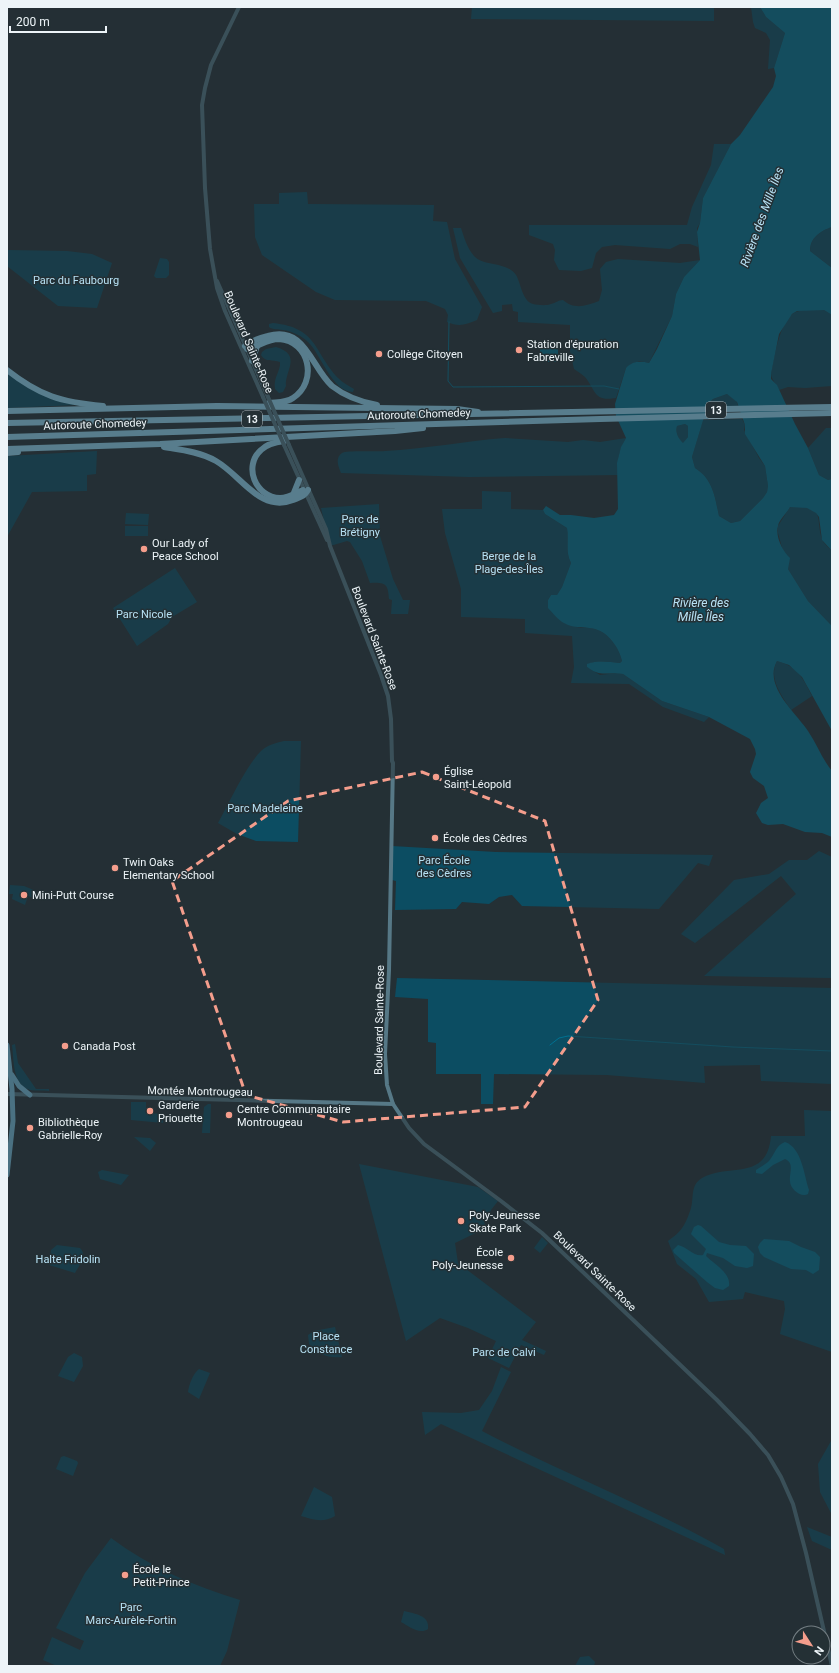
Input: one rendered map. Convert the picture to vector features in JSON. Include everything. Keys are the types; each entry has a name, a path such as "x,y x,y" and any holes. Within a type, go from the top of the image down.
{"highway":[{"path":"245,348 271,335 282,335 293,338 305,347 324,377 339,391 355,400 388,408"},
{"path":"245,348 257,346 275,339 284,340 295,345 302,351 307,360 307,377 301,390 291,399 245,406"},
{"path":"252,360 257,346"},
{"path":"7,370 30,387 54,398 77,403 134,408"},
{"path":"7,411 245,406 457,409 497,414"},
{"name":"Autoroute Chomedey","path":"7,437 468,423 832,407"},
{"name":"Autoroute Chomedey","path":"7,423 497,414 600,416 832,414"},
{"path":"7,449 152,445 395,431 468,423"},
{"path":"301,436 275,442 264,447 256,455 252,466 252,474 254,482 265,494 277,498 306,492"},
{"path":"152,445 190,451 211,458 229,470 257,496 268,502 284,502 306,492"},
{"path":"7,453 62,448"},
{"path":"293,495 299,480"}],"main road":[{"path":"7,1045 11,1073 10,1094 13,1123 7,1175"},
{"path":"11,1073 18,1085 30,1095"}],"street":[{"name":"Boulevard Sainte-Rose","path":"239,7 211,65 202,105 208,237 215,275 265,397 330,546 388,696 391,719 393,763 393,832 385,1054 387,1085 394,1104 409,1128 424,1144 542,1233 706,1390 763,1449 781,1477 792,1504 806,1554 832,1666"},
{"name":"Boulevard Sainte-Rose","path":"245,348 252,360 265,397"},
{"name":"Boulevard Sainte-Rose","path":"286,445 299,480 306,492"},
{"name":"Montée Montrougeau","path":"10,1094 394,1104"}],"highlighted area":[{"path":"422,772 545,821 598,1000 525,1107 343,1122 246,1095 172,881 288,801"}],"green space":[{"path":"472,7 714,7 714,21 471,19"},
{"path":"751,7 760,7 766,17 785,33 774,68 768,69 770,40 766,33 755,28"},
{"path":"714,144 731,144 703,198 700,223 697,228 698,247 690,244 680,244 670,249 615,245 602,247 596,253 592,268 581,271 559,270 554,260 555,250 553,244 529,235 529,225 687,225 692,207 711,165"},
{"path":"307,192 308,204 434,205 433,221 447,222 455,259 482,307 477,320 462,325 447,322 448,315 445,309 426,301 335,300 316,292 262,255 255,237 254,204 279,204 279,193"},
{"path":"832,227 832,268 810,251 810,246 816,236"},
{"path":"453,228 461,228 469,250 478,259 512,271 518,278 526,299 537,305 549,305 563,300 571,305 580,306 599,301 602,290 600,269 606,262 618,259 680,263 700,260 684,277 676,294 672,316 649,363 639,361 626,368 616,398 609,399 599,397 585,377 574,369 570,351 570,325 518,322 518,312 513,311 512,304 502,305 502,311 493,313 460,258"},
{"name":"Parc du Faubourg","path":"7,250 67,251 92,254 112,263 97,308 58,306 7,266"},
{"path":"160,258 167,259 169,262 169,275 166,278 156,278 154,276"},
{"path":"824,310 832,315 832,386 805,388 788,387 779,390 772,379 771,374 776,349 786,322 790,316 799,311"},
{"path":"273,323 288,326 307,335 330,368 340,380 354,389 353,392 339,386 306,340 290,331 269,327 269,324"},
{"path":"276,347 289,354 291,359 286,386 283,392 279,393 275,389 275,385 280,362 267,360 261,355 266,349"},
{"path":"7,372 24,385 40,393 77,405 7,408"},
{"path":"727,394 736,400 738,406 707,407 713,399"},
{"path":"742,419 745,425 744,430 765,466 768,486 767,492 763,498 740,521 731,523 719,516 712,489 706,477 695,468 692,457 703,420"},
{"path":"685,424 688,426 688,437 683,444 678,436 677,426"},
{"path":"826,428 832,428 832,479 828,480 819,475 808,448"},
{"path":"505,438 568,442 583,440 600,442 626,438 619,456 618,475 469,477 341,473 338,465 338,457 345,452 400,450"},
{"path":"97,451 96,474 87,475 87,491 32,492 7,537 7,456"},
{"name":"Berge de la Plage-des-Îles","path":"482,491 511,492 511,509 543,510 545,514 567,528 569,559 571,563 562,587 557,595 551,595 548,600 576,627 593,628 609,637 616,646 622,661 620,663 596,662 588,664 587,667 600,675 617,673 623,674 662,701 709,717 704,722 663,707 629,684 571,683 574,667 572,636 525,633 525,619 461,617 461,589 445,533 442,509 482,509"},
{"name":"Parc de Brétigny","path":"379,504 380,536 393,579 403,600 410,600 408,614 391,614 392,600 389,599 387,587 380,583 370,583 362,561 350,542 347,541 330,546 321,508"},
{"path":"797,506 812,510 816,513 818,516 823,541 832,551 832,626 808,601 788,569 778,533 778,526 790,507"},
{"path":"126,513 149,514 148,525 125,524"},
{"path":"125,526 148,526 148,536 125,536"},
{"name":"Parc Nicole","path":"175,568 197,602 172,617 168,624 137,646 113,608"},
{"path":"777,661 790,666 799,674 812,696 791,710 780,693 775,680 774,674"},
{"name":"Parc Madeleine","path":"284,741 301,741 298,842 256,841 237,834 218,823 255,758 266,747"},
{"name":"Parc École des Cèdres","path":"392,846 496,852 713,855 709,866 698,863 659,909 522,906 512,895 499,897 489,904 462,902 456,909 395,910 396,881 392,880"},
{"path":"819,851 832,857 832,978 704,976 796,894 781,876 695,943 681,934 734,880 769,874 789,860 807,860"},
{"name":"Mini-Putt Course","path":"10,885 24,886 36,891 34,898 28,896 25,905 12,899 13,894 9,894"},
{"path":"397,978 832,988 832,1084 761,1081 760,1065 704,1066 705,1083 607,1075 494,1074 493,1104 481,1104 481,1074 436,1074 436,1043 428,1042 428,999 395,997"},
{"path":"15,1044 18,1063 36,1089 49,1089 49,1091 30,1090 20,1083 14,1064 12,1045"},
{"path":"131,1102 146,1102 146,1113 164,1114 163,1123 131,1120"},
{"path":"211,1104 210,1133 202,1133 204,1107"},
{"path":"804,1110 832,1111 832,1352 780,1334 785,1309 784,1301 745,1292 743,1299 709,1302 696,1279 677,1264 668,1241 679,1232 685,1224 692,1204 694,1188 698,1181 713,1174 755,1166 762,1160 768,1150 771,1136 805,1136"},
{"path":"134,1137 150,1138 156,1143 150,1151"},
{"name":"Parc de Calvi","path":"359,1164 478,1187 498,1201 489,1215 483,1218 486,1228 455,1243 458,1263 536,1322 522,1340 546,1351 544,1355 521,1345 509,1368 488,1358 496,1341 468,1328 440,1318 406,1341"},
{"path":"102,1170 129,1175 121,1185 100,1179 98,1172"},
{"path":"542,1237 548,1243 540,1253 534,1248"},
{"name":"Halte Fridolin","path":"57,1245 80,1248 82,1251 83,1257 75,1273 49,1265 51,1250"},
{"name":"Place Constance","path":"335,1327 342,1357 324,1355 309,1344 308,1335 314,1331"},
{"path":"74,1353 82,1357 83,1366 74,1382 58,1376 68,1357"},
{"path":"501,1367 511,1372 482,1431 665,1518 724,1549 725,1555 441,1424 425,1435 422,1412 461,1413 479,1410 492,1391"},
{"path":"199,1369 210,1373 199,1399 188,1392 192,1379"},
{"path":"831,1441 832,1515 820,1492 818,1464"},
{"path":"64,1456 77,1461 78,1463 73,1476 56,1469 61,1457"},
{"path":"314,1487 332,1497 335,1516 326,1520 314,1520 301,1516"},
{"path":"807,1527 832,1537 832,1550 812,1541"},
{"name":"Parc Marc-Aurèle-Fortin","path":"111,1538 141,1558 173,1575 240,1600 227,1651 220,1666 57,1666 43,1660 52,1637 80,1650 84,1641 56,1628 85,1573"},
{"path":"404,1611 417,1614 424,1618 427,1621 428,1629 421,1631 411,1628 401,1622"},
{"path":"589,1656 595,1662 594,1666 575,1666 580,1657"}],"water":[{"name":"Rivière des Mille Îles","path":"760,7 832,7 832,227 816,236 810,246 810,251 832,268 832,315 824,310 797,311 792,314 779,334 771,379 777,385 808,448 819,475 828,480 832,479 832,551 822,540 819,517 816,513 807,508 790,507 780,521 777,530 780,544 790,558 788,569 808,601 832,626 832,731 802,677 789,665 777,661 774,670 774,680 783,699 808,731 825,762 832,771 832,837 822,833 805,832 783,824 768,825 762,823 756,813 761,803 768,798 764,786 753,778 750,772 756,754 750,739 709,717 662,701 623,674 601,673 587,667 587,664 599,662 620,663 622,661 616,646 609,637 600,631 568,625 560,620 548,608 548,600 551,595 557,595 562,587 571,563 569,559 567,528 545,514 543,510 546,506 560,515 594,518 614,515 618,509 617,463 621,447 626,438 616,416 615,404 626,368 637,362 649,363 672,316 676,294 684,277 700,260 697,232 700,223 703,198 731,144 740,135 773,87 776,76 774,68 785,33 766,17","holes":["727,394 737,402 745,425 745,434 765,466 768,486 767,492 763,498 740,521 731,523 719,516 712,489 706,477 695,468 692,457 708,404 713,399","685,424 688,426 688,437 683,443 678,436 677,426"]},
{"path":"540,348 558,348 558,362 540,362"},
{"path":"785,1142 791,1145 799,1156 809,1190 808,1194 799,1194 790,1184 791,1166 785,1159 773,1165 762,1174 756,1173 756,1170 766,1164 778,1147"},
{"path":"698,1225 719,1242 730,1245 746,1246 754,1254 753,1266 747,1268 735,1266 723,1258 707,1253 706,1256 725,1273 729,1281 729,1286 723,1290 715,1288 707,1282 674,1253 673,1250 678,1245 697,1255 703,1255 706,1249 691,1234 694,1227"},
{"path":"764,1239 789,1241 815,1252 820,1257 819,1270 813,1274 806,1270 791,1269 764,1257 760,1253 758,1247"}],"waterway":[{"path":"449,322 448,381 453,387 604,386 619,389"},
{"path":"550,1045 559,1038 568,1036 733,1047 832,1051"}],"place":[{"name":"Station d'épuration Fabreville","path":"519,350"},
{"name":"Collège Citoyen","path":"379,354"},
{"name":"Our Lady of Peace School","path":"144,549"},
{"name":"Église Saint-Léopold","path":"436,777"},
{"name":"École des Cèdres","path":"435,838"},
{"name":"Twin Oaks Elementary School","path":"115,868"},
{"name":"Mini-Putt Course","path":"24,895"},
{"name":"Canada Post","path":"65,1046"},
{"name":"Garderie Priouette","path":"150,1111"},
{"name":"Centre Communautaire Montrougeau","path":"229,1115"},
{"name":"Bibliothèque Gabrielle-Roy","path":"30,1128"},
{"name":"Poly-Jeunesse Skate Park","path":"461,1221"},
{"name":"École Poly-Jeunesse","path":"511,1258"},
{"name":"École le Petit-Prince","path":"125,1575"}]}
